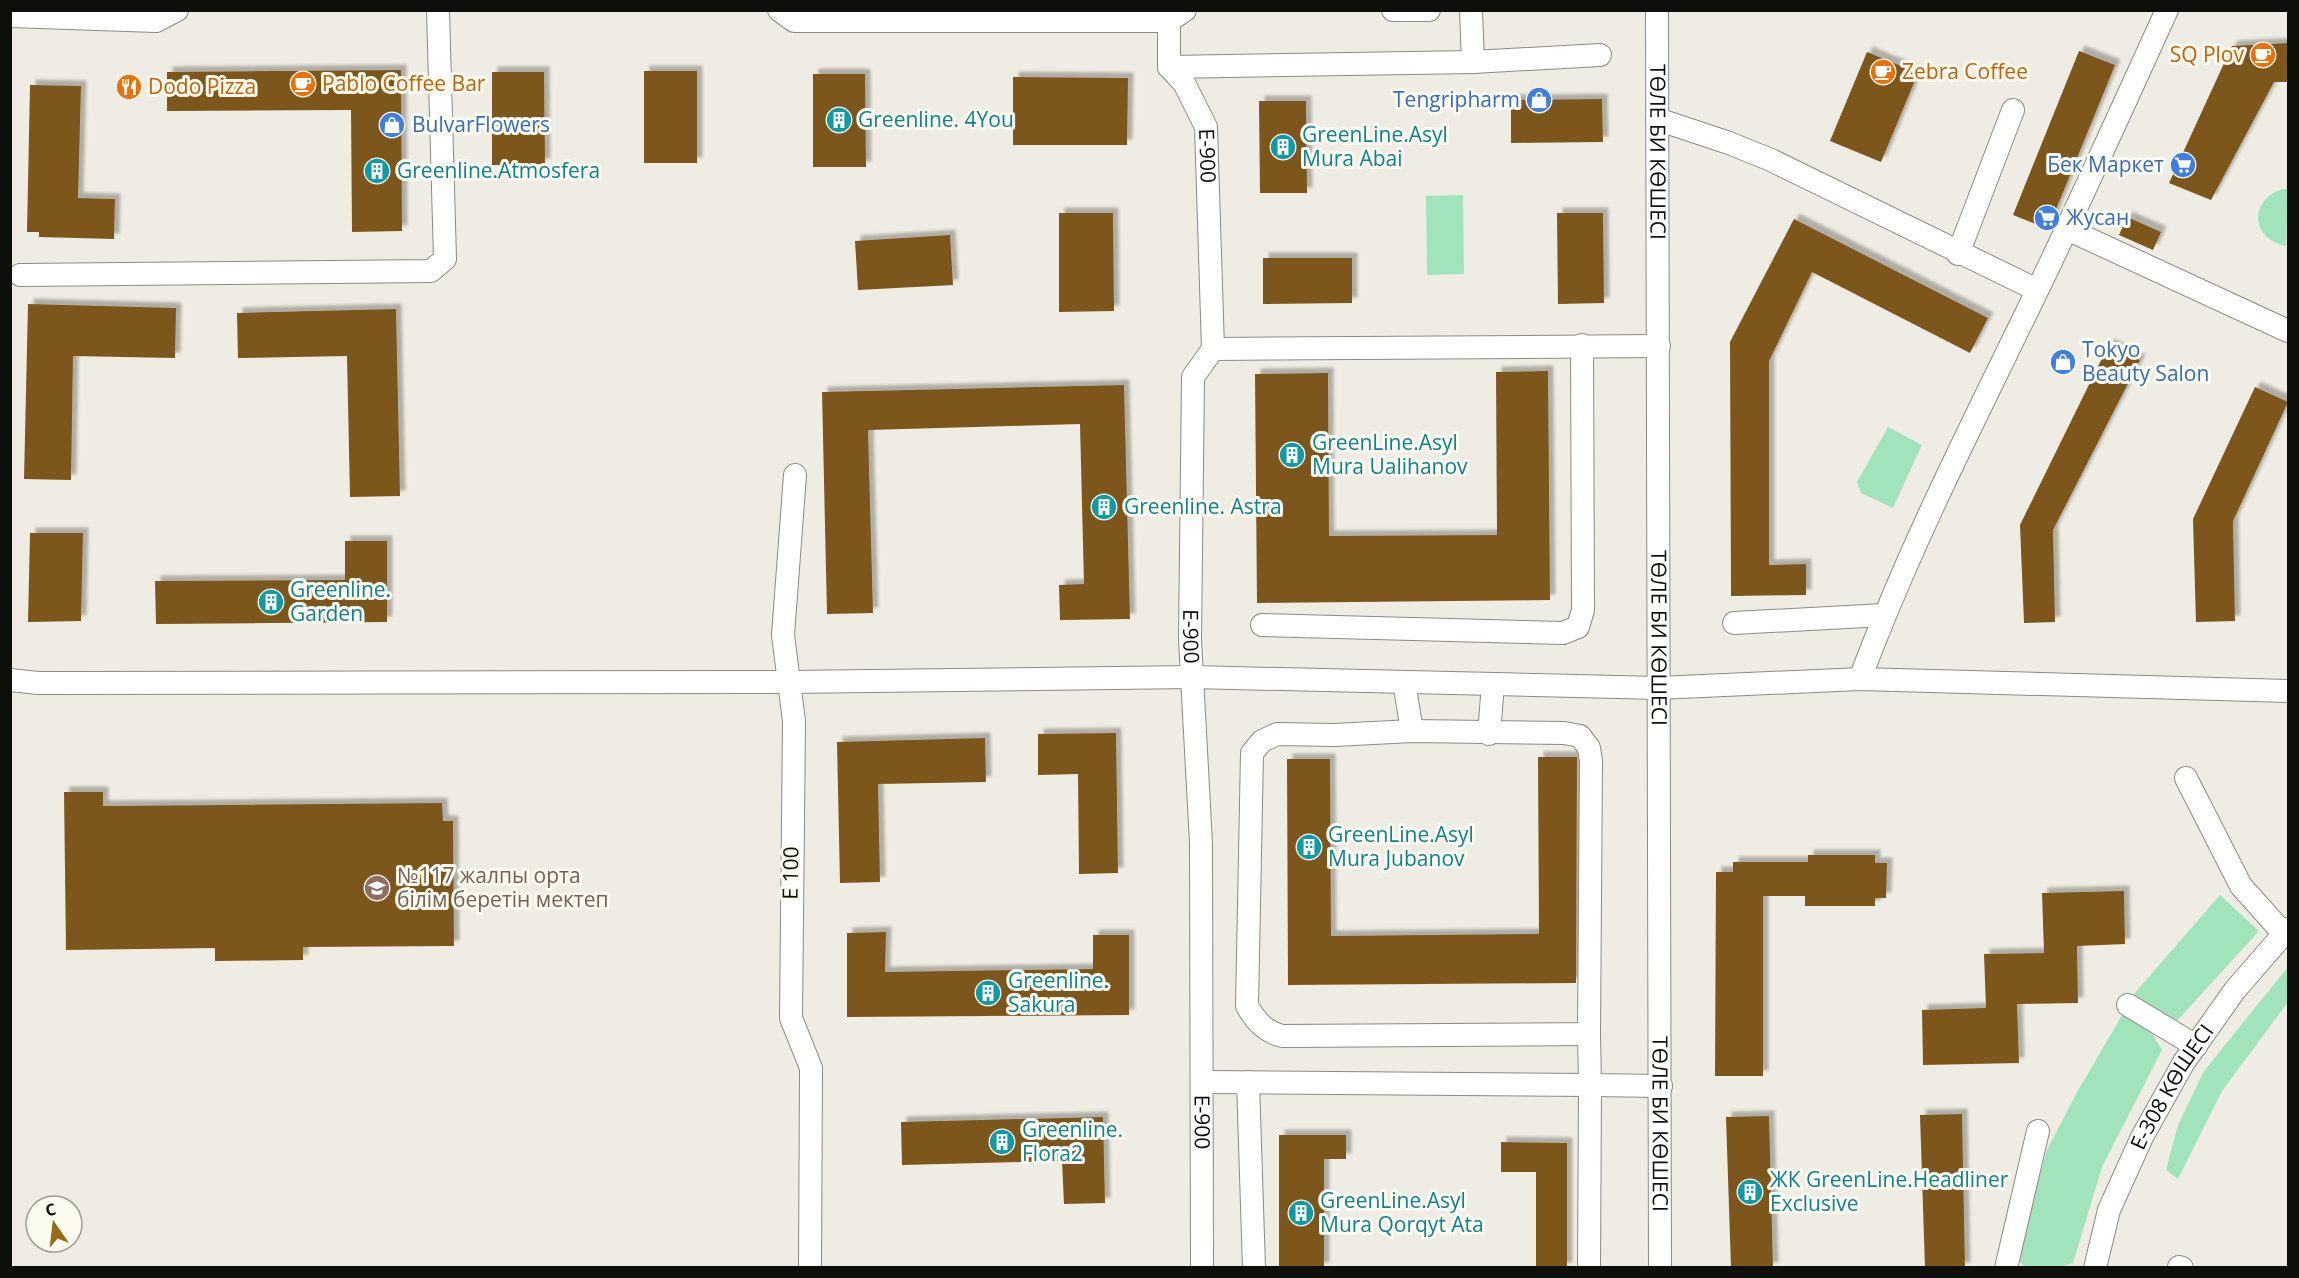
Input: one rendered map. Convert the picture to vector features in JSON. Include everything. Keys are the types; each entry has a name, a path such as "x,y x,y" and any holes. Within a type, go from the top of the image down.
{"street":[{"path":"10,16 156,21 177,10"},
{"path":"20,275 431,271 445,259 438,10"},
{"path":"779,10 794,21 1177,16 1169,67 1473,62 1600,55"},
{"path":"1394,10 1429,10"},
{"path":"1471,10 1473,62"},
{"name":"ТӨЛЕ БИ КӨШЕСІ","path":"1657,10 1660,1268"},
{"path":"1860,679 1884,615 1925,521 2067,230 2167,10"},
{"name":"E-900","path":"1169,67 1184,83 1206,128 1213,349 1193,377 1190,640 1201,843 1202,1268"},
{"path":"1958,254 2013,110"},
{"path":"1657,119 1771,160 2037,291"},
{"path":"2067,230 2289,331"},
{"path":"1262,624 1563,633 1578,627 1583,610 1582,345"},
{"path":"1213,349 1659,346"},
{"name":"E 100","path":"795,475 783,635 794,721 791,1018 811,1068 810,1268"},
{"path":"1734,623 1884,615"},
{"path":"10,680 38,683 789,682 1192,677 1659,688 1860,679 2287,693"},
{"path":"1404,682 1412,730"},
{"path":"1490,734 1493,684"},
{"path":"1589,1034 1282,1036 1269,1033 1255,1019 1247,1006 1252,753 1262,741 1277,734 1334,735 1412,730 1490,734 1564,733 1580,736 1589,748 1591,761 1589,1268"},
{"path":"2186,778 2241,886 2286,931"},
{"name":"Е-308 КӨШЕСІ","path":"2095,1268 2109,1210 2142,1137 2196,1046 2235,990 2286,931"},
{"path":"2128,1005 2196,1046"},
{"path":"1202,1082 1661,1086"},
{"path":"1248,1083 1254,1268"},
{"path":"2006,1268 2038,1131"}],"green space":[{"path":"2282,189 2288,189 2286,246 2266,236 2260,228 2258,219 2263,202"},
{"path":"1463,195 1464,274 1427,275 1426,196"},
{"path":"1888,427 1922,445 1893,508 1861,493 1857,482"},
{"path":"2220,895 2259,931 2176,1022 2133,995"},
{"path":"2288,967 2288,1002 2222,1091 2178,1179 2166,1170 2178,1125 2204,1071"},
{"path":"2124,1012 2153,1035 2162,1050 2102,1167 2073,1263 2060,1267 2024,1266 2016,1257 2047,1150 2076,1094"}],"building":[{"path":"2289,43 2289,82 2274,82 2211,200 2169,183 2232,46"},
{"path":"2079,51 2115,65 2048,229 2013,215"},
{"path":"1867,52 1918,73 1881,162 1830,141"},
{"name":"Greenline.Atmosfera","path":"401,70 402,231 352,232 351,110 167,111 167,72"},
{"path":"644,71 697,71 697,163 644,163"},
{"path":"492,72 544,72 545,164 492,165"},
{"name":"Greenline. 4You","path":"813,74 865,74 866,167 813,167"},
{"path":"1013,77 1128,78 1127,145 1013,145"},
{"path":"30,85 81,86 78,198 115,199 114,239 39,237 39,232 27,232"},
{"name":"GreenLine.Asyl Mura Abai","path":"1602,99 1603,142 1511,143 1511,100"},
{"name":"GreenLine.Asyl Mura Abai","path":"1259,101 1306,101 1307,193 1260,193"},
{"path":"1059,213 1113,213 1114,311 1059,312"},
{"path":"1557,213 1603,213 1604,303 1558,304"},
{"path":"2127,217 2161,232 2153,250 2119,235"},
{"path":"1794,219 1988,318 1970,353 1812,272 1769,361 1769,565 1806,564 1806,595 1731,596 1730,342"},
{"path":"950,235 953,285 858,290 855,241"},
{"path":"1263,258 1352,258 1352,303 1263,304"},
{"path":"28,304 176,308 175,358 73,356 71,480 24,479"},
{"path":"396,309 400,496 350,497 347,356 238,358 237,313"},
{"path":"2109,344 2140,360 2053,530 2055,622 2024,623 2020,525"},
{"name":"GreenLine.Asyl Mura Ualihanov","path":"1548,371 1550,600 1257,603 1255,374 1328,373 1329,536 1497,535 1496,372"},
{"name":"Greenline. Astra","path":"1124,385 1130,619 1060,620 1059,585 1084,584 1080,424 868,430 873,613 827,614 822,392"},
{"path":"2255,387 2288,402 2233,521 2235,621 2196,622 2193,519"},
{"path":"30,533 83,533 81,621 28,622"},
{"name":"Greenline. Garden","path":"345,541 387,541 387,622 156,624 155,581 345,580"},
{"path":"1116,733 1118,873 1079,874 1078,774 1038,775 1038,734"},
{"path":"985,738 986,782 878,784 880,882 840,883 837,742"},
{"name":"GreenLine.Asyl Mura Jubanov","path":"1538,757 1577,757 1576,983 1288,985 1287,759 1330,759 1331,936 1539,934"},
{"path":"64,792 103,792 103,806 442,803 443,821 453,821 454,946 303,947 303,960 215,961 215,948 66,950"},
{"path":"1808,855 1875,855 1875,863 1887,863 1886,898 1875,898 1875,906 1805,906 1805,896 1763,896 1763,1076 1715,1076 1716,872 1733,872 1733,862 1808,862"},
{"path":"2124,891 2125,944 2077,946 2078,1003 2017,1004 2019,1063 1923,1065 1922,1010 1986,1008 1984,954 2044,953 2042,893"},
{"name":"Greenline. Sakura","path":"886,932 885,972 1093,969 1093,935 1129,935 1129,1015 847,1017 847,933"},
{"name":"ЖК GreenLine.Headliner Exclusive","path":"1962,1114 1965,1268 1925,1268 1920,1115"},
{"name":"ЖК GreenLine.Headliner Exclusive","path":"1769,1116 1773,1268 1731,1268 1726,1117"},
{"name":"Greenline. Flora2","path":"1103,1117 1105,1203 1064,1204 1062,1161 902,1165 901,1122"},
{"name":"GreenLine.Asyl Mura Qorqyt Ata","path":"1279,1135 1346,1135 1346,1159 1324,1159 1324,1268 1279,1268"},
{"name":"GreenLine.Asyl Mura Qorqyt Ata","path":"1501,1142 1567,1143 1567,1268 1536,1268 1536,1172 1501,1172"}],"place":[{"name":"SQ Plov","path":"2263,55"},
{"name":"Zebra Coffee","path":"1883,72"},
{"name":"Pablo Coffee Bar","path":"303,84"},
{"name":"Dodo Pizza","path":"129,87"},
{"name":"Tengripharm","path":"1539,100"},
{"name":"Greenline. 4You","path":"839,120"},
{"name":"BulvarFlowers","path":"392,125"},
{"name":"GreenLine.Asyl Mura Abai","path":"1283,147"},
{"name":"Бек Маркет","path":"2183,165"},
{"name":"Greenline.Atmosfera","path":"377,171"},
{"name":"Жусан","path":"2047,218"},
{"name":"Tokyo Beauty Salon","path":"2063,362"},
{"name":"GreenLine.Asyl Mura Ualihanov","path":"1292,455"},
{"name":"Greenline. Astra","path":"1104,507"},
{"name":"Greenline. Garden","path":"271,602"},
{"name":"GreenLine.Asyl Mura Jubanov","path":"1309,847"},
{"name":"№117 жалпы орта білім беретін мектеп","path":"377,888"},
{"name":"Greenline. Sakura","path":"988,993"},
{"name":"Greenline. Flora2","path":"1002,1142"},
{"name":"ЖК GreenLine.Headliner Exclusive","path":"1750,1192"},
{"name":"GreenLine.Asyl Mura Qorqyt Ata","path":"1301,1213"}]}
